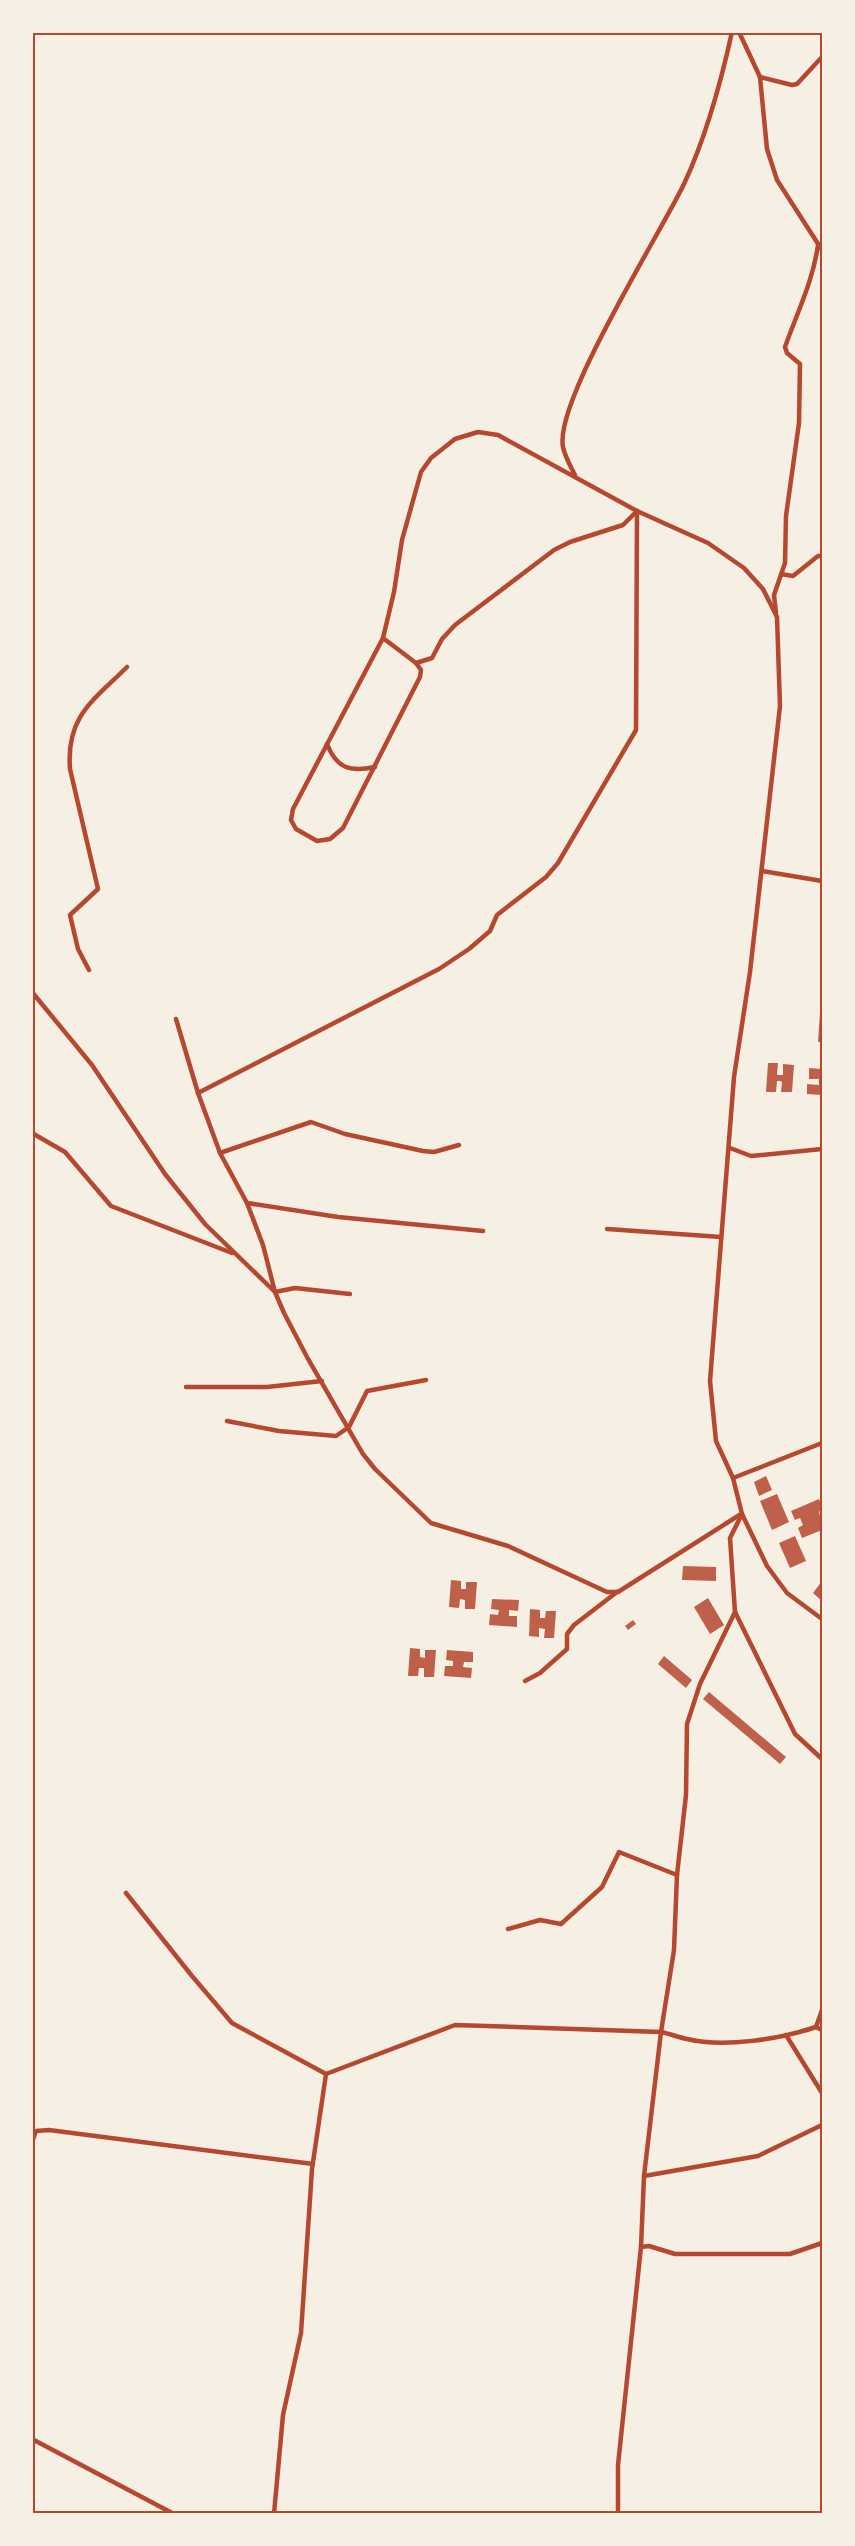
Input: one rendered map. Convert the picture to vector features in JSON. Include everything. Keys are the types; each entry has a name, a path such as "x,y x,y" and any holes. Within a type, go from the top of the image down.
{"street":[{"path":"575,476 563,447 567,413 585,370 684,183 716,94 732,32"},
{"path":"739,32 760,78 767,149 777,180 822,250"},
{"path":"760,78 792,85 797,84 822,57"},
{"path":"818,245 815,263 803,303 785,347 787,353 799,362 800,370 796,454 786,516 785,563 774,595 777,616 780,706 750,972 734,1078 730,1148 710,1381 716,1440 733,1478 742,1514 767,1566 787,1593 822,1619"},
{"path":"383,638 416,663 421,670 418,685 343,828 330,839 317,841 296,829 291,820 298,796 383,638 414,490 421,472 430,458 455,439 478,432 498,435 637,511 708,543 744,568 762,589 777,616"},
{"path":"416,663 432,658 442,639 455,625 554,550 570,542 624,525 637,511"},
{"path":"198,1093 439,969 469,949 490,931 497,915 546,878 558,863 636,730 637,511"},
{"path":"781,574 793,576 818,556 822,556"},
{"path":"89,970 78,949 70,916 98,889 70,769 69,751 78,718 85,708 127,667"},
{"path":"327,744 332,757 342,766 357,770 375,766"},
{"path":"762,871 822,881"},
{"path":"32,992 92,1065 165,1174 205,1224 233,1253 258,1273 275,1292"},
{"path":"176,1019 198,1093 220,1153 247,1202 263,1245 275,1292 307,1357 375,1469 431,1523 508,1546 607,1592 618,1592"},
{"path":"220,1153 311,1122 344,1134 423,1151 434,1152 459,1145"},
{"path":"32,1133 65,1152 111,1206 233,1253"},
{"path":"730,1148 751,1156 822,1150"},
{"path":"247,1202 338,1217 483,1231"},
{"path":"607,1229 721,1237"},
{"path":"275,1292 295,1288 350,1294"},
{"path":"227,1421 279,1431 336,1436 349,1427 367,1391 426,1380"},
{"path":"186,1387 267,1387 322,1382"},
{"path":"733,1478 822,1442"},
{"path":"525,1681 540,1674 567,1649 567,1634 574,1625 618,1592 742,1514"},
{"path":"742,1514 730,1538 735,1612 795,1734 822,1759"},
{"path":"618,2514 619,2456 641,2247 644,2176 661,2032 674,1950 677,1875 686,1795 686,1724 700,1684 735,1612"},
{"path":"508,1930 540,1920 561,1924 602,1887 619,1852 677,1875"},
{"path":"126,1893 232,2023 326,2074 455,2026 661,2032 686,2039 720,2042 786,2035 816,2027 822,2030"},
{"path":"816,2027 822,2010"},
{"path":"786,2035 822,2093"},
{"path":"274,2514 283,2415 301,2334 313,2164 326,2074"},
{"path":"644,2176 758,2156 822,2125"},
{"path":"32,2142 36,2131 48,2130 313,2164"},
{"path":"641,2247 657,2248 675,2254 790,2254 822,2243"},
{"path":"32,2439 174,2514"}],"building":[{"path":"820,1013 822,1013 822,1042 818,1042"},
{"path":"768,1063 778,1063 777,1075 783,1075 783,1064 794,1065 792,1092 781,1092 782,1082 777,1081 776,1092 766,1092"},
{"path":"809,1068 822,1069 822,1095 807,1094 807,1084 819,1085 819,1079 809,1079"},
{"path":"766,1476 772,1490 759,1496 754,1482"},
{"path":"777,1494 789,1522 772,1530 760,1501"},
{"path":"819,1499 822,1508 819,1512 820,1516 822,1515 822,1530 802,1538 798,1528 803,1525 800,1518 795,1520 791,1511"},
{"path":"795,1536 806,1561 790,1568 779,1543"},
{"path":"683,1566 716,1567 716,1581 682,1580"},
{"path":"451,1580 461,1581 461,1589 466,1589 466,1582 477,1582 475,1609 465,1609 465,1600 460,1599 459,1608 449,1607"},
{"path":"822,1581 822,1601 813,1593"},
{"path":"708,1598 724,1625 710,1634 694,1607"},
{"path":"492,1599 519,1600 518,1611 509,1610 509,1616 517,1616 517,1627 489,1625 490,1614 498,1615 499,1610 491,1609"},
{"path":"530,1609 540,1610 540,1618 545,1618 546,1611 556,1611 554,1638 544,1638 545,1629 539,1628 539,1637 529,1636"},
{"path":"633,1620 636,1624 628,1630 625,1626"},
{"path":"410,1648 420,1649 420,1657 425,1658 425,1650 436,1650 434,1677 424,1677 424,1668 419,1668 418,1676 408,1676"},
{"path":"447,1650 473,1652 473,1662 464,1662 463,1667 472,1668 471,1678 444,1676 445,1666 453,1666 453,1661 446,1660"},
{"path":"664,1656 692,1680 686,1688 658,1664"},
{"path":"709,1692 786,1757 780,1764 703,1699"}]}
